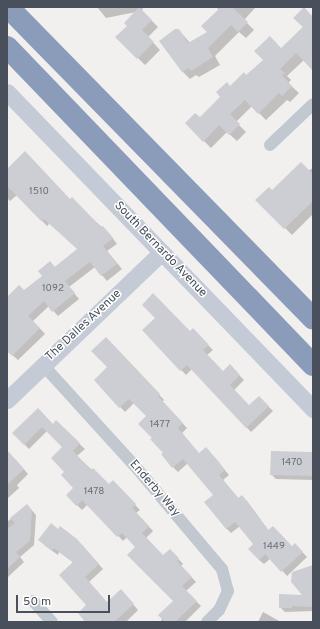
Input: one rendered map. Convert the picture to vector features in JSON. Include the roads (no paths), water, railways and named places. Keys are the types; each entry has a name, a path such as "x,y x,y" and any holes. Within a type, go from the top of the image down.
{"highway":[{"path":"8,7 313,318"},
{"path":"7,47 313,365"}],"street":[{"name":"South Bernardo Avenue","path":"7,92 313,408"},
{"path":"270,145 313,104"},
{"name":"The Dalles Avenue","path":"7,400 162,252"},
{"name":"Enderby Way","path":"43,365 134,466 222,569 228,591 219,610 207,622"},
{"path":"33,600 52,622"}]}
